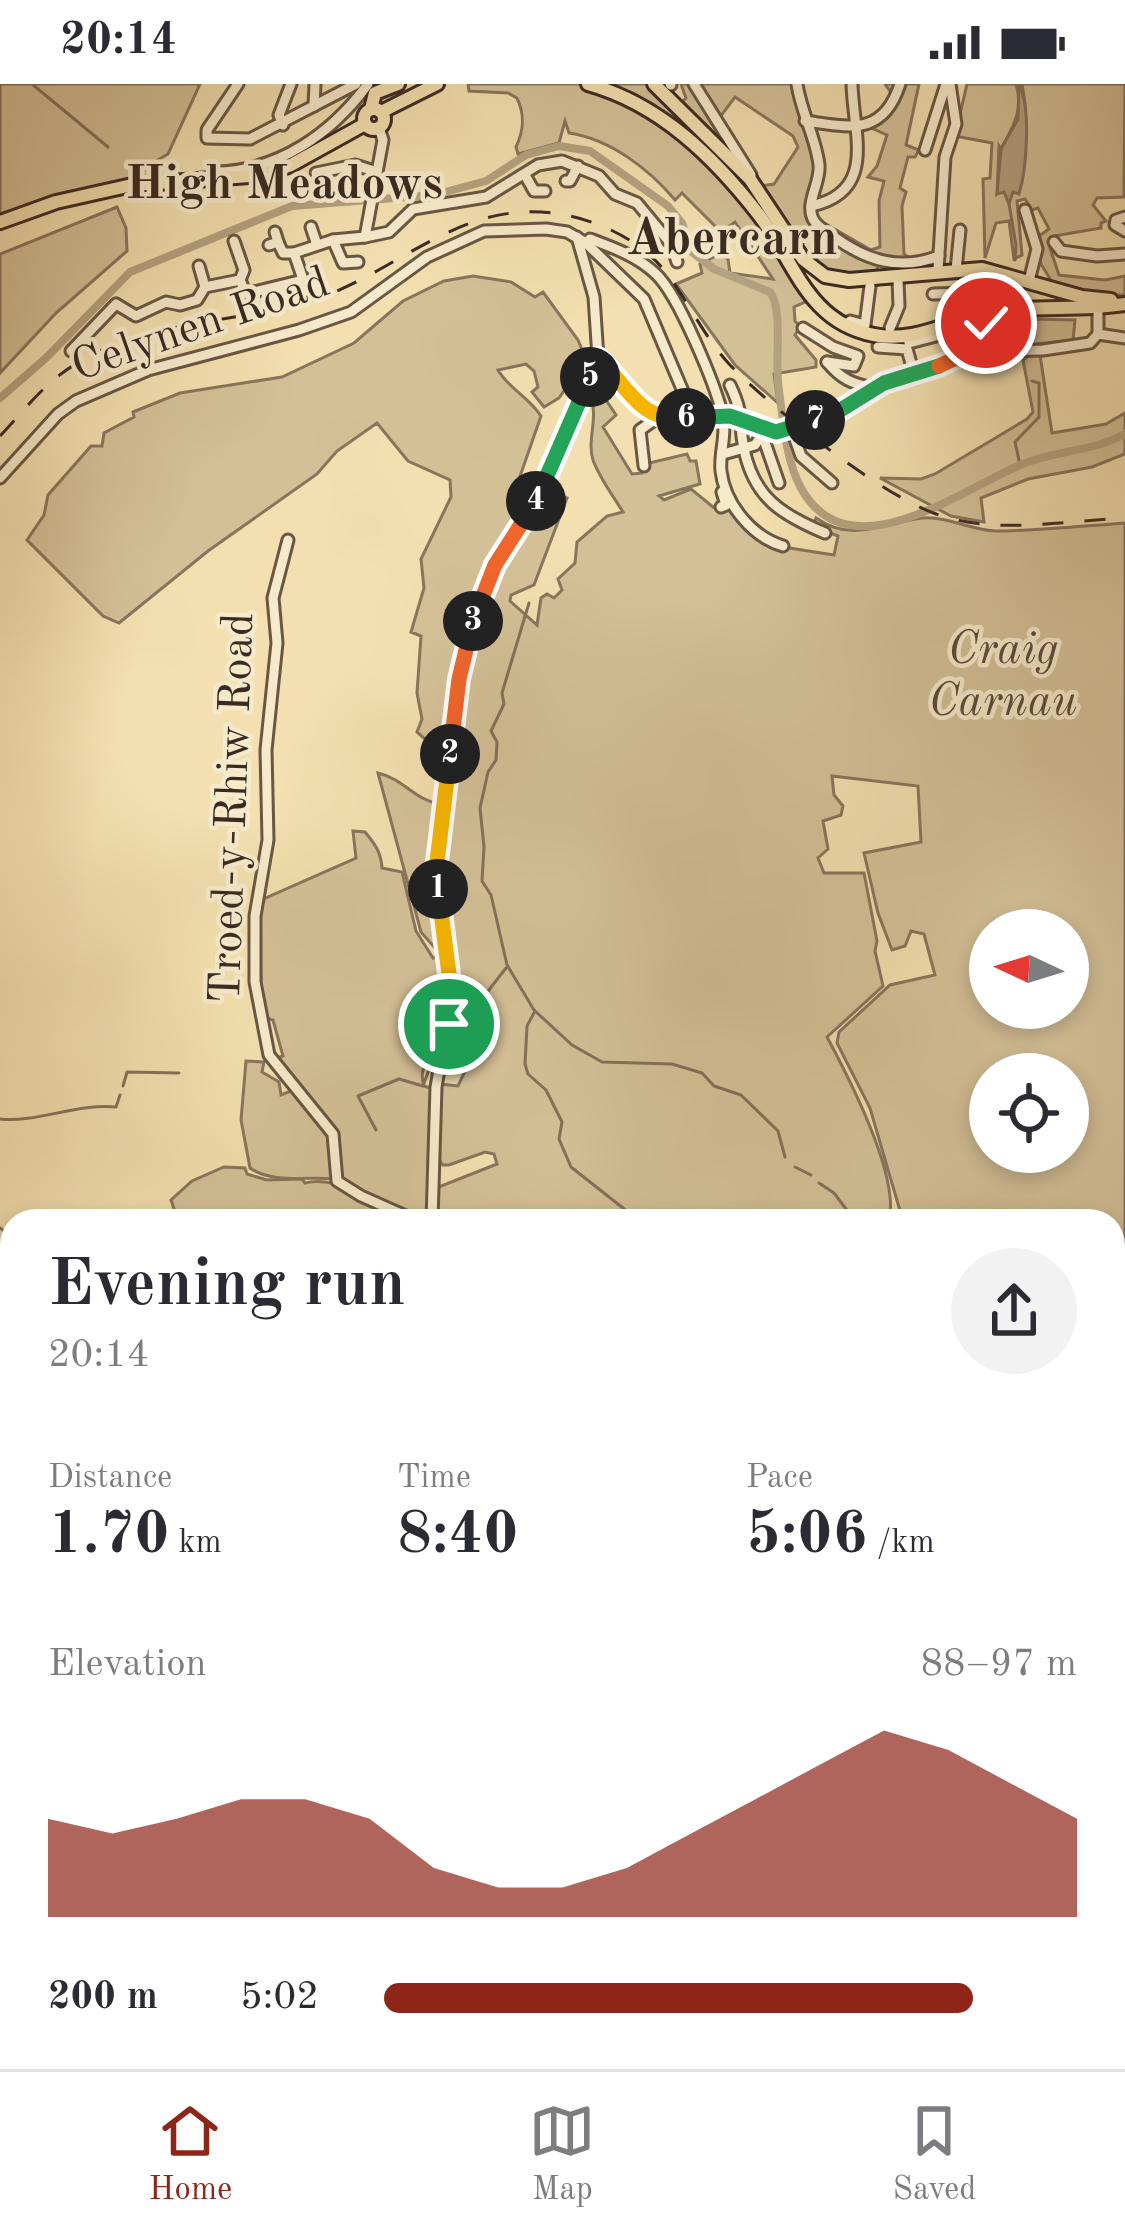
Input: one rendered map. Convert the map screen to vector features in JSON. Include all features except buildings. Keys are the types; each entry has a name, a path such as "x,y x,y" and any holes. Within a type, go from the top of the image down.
{"main road":[{"path":"0,223 56,202 132,185 263,175 372,126 364,114 437,84"},
{"path":"588,84 652,111 692,142 760,216 810,298 842,325 878,336 908,336 998,309 1098,308 1123,299"},
{"path":"654,84 750,178 812,268 825,277 897,278 938,263 987,270 1082,297 1123,299"},
{"path":"376,110 372,96 388,86"},
{"path":"1020,308 1024,279"}],"street":[{"path":"238,84 207,130 207,138 250,139 356,84"},
{"path":"283,125 279,115 291,84"},
{"path":"314,106 315,84"},
{"path":"216,172 269,162 299,148 332,125 368,84"},
{"path":"694,84 750,178"},
{"path":"797,84 819,160 811,215 816,224 860,254 885,263 938,263 945,157 956,124 948,84"},
{"path":"811,206 830,202 853,180 859,128 852,84"},
{"path":"805,122 859,128 888,111 900,84"},
{"path":"926,150 948,84"},
{"path":"365,237 383,140 372,126"},
{"path":"274,239 283,253 294,253 333,240 389,232 413,209 486,196 538,165 556,160 578,166 604,180 615,194 637,202 671,244 677,262"},
{"path":"317,170 355,161 376,177"},
{"path":"572,183 578,166"},
{"path":"525,175 537,192"},
{"path":"1024,279 1037,249 1025,210"},
{"path":"1125,217 1115,225 1125,231"},
{"path":"315,229 316,244"},
{"name":"Celynen Road","path":"0,478 58,414 97,391 167,364 351,312 427,257 484,231 546,229 590,239 621,251 660,277 680,311 723,416"},
{"path":"932,294 966,292 970,287 962,269 960,230"},
{"path":"333,240 342,266 358,262"},
{"path":"432,1209 436,1087 452,997 437,862 459,679 482,593 532,511 598,358 594,298 582,240"},
{"path":"582,240 644,299 693,415"},
{"path":"234,241 244,270 242,290 252,294 304,283 294,253"},
{"path":"1054,242 1061,250 1084,255 1125,254"},
{"path":"987,270 998,309"},
{"path":"198,271 206,287"},
{"path":"849,280 870,286 897,278 899,307 890,328"},
{"path":"78,347 116,304 136,316 165,299 180,305 197,300 206,287 240,280"},
{"path":"850,321 865,325 870,286"},
{"path":"723,454 768,433 834,414 874,388 971,351 1043,350 1090,343 1098,334 1098,308"},
{"path":"909,343 986,323 971,351"},
{"path":"802,328 858,356 854,366 827,362 835,375 874,388"},
{"path":"1098,334 1125,338"},
{"path":"878,347 907,350 914,374"},
{"path":"598,358 657,418"},
{"path":"735,387 744,418 744,448 760,488 775,508 825,533"},
{"path":"721,507 726,505 721,475 723,416"},
{"path":"644,466 640,430 657,418 744,418 768,433 779,483"},
{"path":"790,428 801,456 832,483"},
{"path":"721,475 739,514 766,541 783,546"},
{"name":"Troed-y-Rhiw Road","path":"288,540 273,598 277,643 266,750 268,840 255,916 255,982 262,1032 271,1059 333,1134 338,1181 390,1209"}],"green space":[{"path":"0,84 200,84 168,154 151,164 154,179 0,219"},
{"path":"468,84 646,84 675,110 686,98 681,84 795,84 816,160 808,209 822,232 826,224 871,250 880,247 879,201 884,181 868,177 877,166 887,135 869,127 886,116 892,94 885,84 919,84 906,145 919,150 915,157 908,157 900,188 906,192 904,254 913,260 879,264 876,272 837,277 813,265 823,244 812,237 793,250 804,277 816,290 812,299 794,307 800,327 795,335 816,360 816,367 774,374 778,403 735,365 676,284 702,273 700,264 720,254 728,259 730,273 773,279 735,222 721,232 682,193 675,200 628,157 569,133 565,121 559,143 518,154 522,122 517,98 508,93 469,91","holes":["735,97 793,136 798,147 774,184 760,186 720,117"]},
{"path":"967,84 1016,84 1018,110 1001,149 999,146 997,193 1023,142 1022,84 1125,84 1124,197 1097,198 1093,205 1106,221 1101,228 1054,236 1050,248 1059,275 1105,280 1125,276 1125,295 1089,295 1054,285 1039,261 1039,236 1049,229 1038,208 1032,210 1025,199 1017,201 1022,255 1014,259 1009,221 996,223 985,258 983,179 990,178 992,143 955,136"},
{"path":"117,207 126,228 127,251 56,313 0,373 0,254"},
{"name":"Craig Carnau","path":"473,276 511,282 535,297 543,292 578,340 590,369 580,395 568,385 544,407 532,392 538,387 534,371 526,364 498,370 541,416 518,482 567,498 534,585 511,595 510,601 537,625 541,598 547,594 554,598 562,590 558,579 575,563 577,542 607,516 623,512 593,460 593,409 588,392 593,378 598,379 616,415 603,427 632,474 642,473 645,464 687,454 690,461 696,461 700,484 659,496 664,500 691,489 713,507 732,508 764,544 834,555 838,536 813,526 816,518 843,530 923,518 995,531 1125,523 1125,1209 899,1209 870,1108 837,1043 839,1032 890,985 935,975 924,934 911,931 905,946 892,950 864,853 921,842 918,786 832,776 834,795 843,806 841,815 823,821 828,849 818,858 824,873 864,873 883,986 827,1037 880,1154 890,1209 434,1209 436,1188 497,1164 494,1154 485,1152 449,1165 437,1158 439,1084 458,1086 467,1067 462,1057 444,1053 454,1042 454,1026 459,1022 453,1018 455,985 441,870 450,785 434,774 425,739 417,732 422,719 417,693 421,636 411,632 424,588 421,559 451,497 450,480 408,461 377,423 119,623 103,616 27,540 44,515 48,495 91,446 102,446 104,433 134,417 133,412 180,393 282,377 354,343 403,301 444,281"},
{"path":"1029,319 1075,320 1073,340 1015,346 1015,339 1028,338"},
{"path":"1032,353 1040,355 1052,433 1106,424 1125,413 1125,454 1092,467 1028,479 981,498 984,522 951,516 880,478 921,479 935,474 1027,419 1033,412 1023,360"},
{"path":"378,773 440,804 434,884 441,948 435,948 421,932"},
{"path":"353,831 365,832 379,853 382,868 402,872 416,931 433,958 444,953 448,998 440,1053 422,1074 424,1086 433,1089 429,1209 398,1209 340,1179 329,1124 274,1059 283,1056 273,1020 262,1017 259,901 356,858"},
{"path":"246,1061 264,1062 262,1072 279,1082 281,1095 296,1089 330,1133 334,1179 280,1178 250,1168 241,1120"},
{"path":"224,1167 245,1168 247,1174 267,1180 332,1183 392,1209 174,1209 171,1200 192,1181"}],"shaded area":[{"path":"1019,84 1025,107 1026,154 1019,194 1013,192 1009,204 1004,192 997,194 1001,149 1018,119"}],"waterway":[{"path":"32,84 108,147"},
{"path":"0,398 130,272 292,206 434,195 486,181 526,155 559,146 590,151 668,206 682,223 692,252 714,269 770,292 777,311 778,378 789,453 801,488 821,513 846,524 875,526 905,519 1020,465 1125,434"},
{"path":"1009,204 1015,260"},
{"path":"1020,465 1015,442 1039,417 1039,383 1032,381"},
{"path":"529,603 502,693 504,704 491,731 497,742 496,760 488,772 480,808 482,881 491,895 507,965 534,1010 572,1045 602,1062 672,1064 702,1073 714,1086 741,1095 778,1131 785,1157"},
{"path":"445,1052 454,1042 454,1026 471,1013 506,968"},
{"path":"535,1011 527,1026 528,1074 546,1090 562,1122 559,1139 571,1167 624,1209"},
{"path":"376,1130 358,1096 399,1079 423,1086 431,1064"},
{"path":"123,1086 127,1072 179,1073"},
{"path":"0,1119 116,1107 120,1095"},
{"path":"795,1167 811,1175"},
{"path":"819,1183 846,1209"}],"railway":[{"path":"0,436 57,377 114,345 178,327 307,302 466,225 494,216 543,212 584,220 640,247 668,275 713,344 749,383 828,449 913,504 982,524 1125,518"}],"district":[{"name":"High Meadows","path":"284,185"},
{"name":"Abercarn","path":"732,240"}],"route":[{"path":"449,1024 452,997 437,862 464,654 482,593 532,511 596,359 657,418 730,416 776,432 834,414 884,383 929,371 971,351 986,323"}]}
